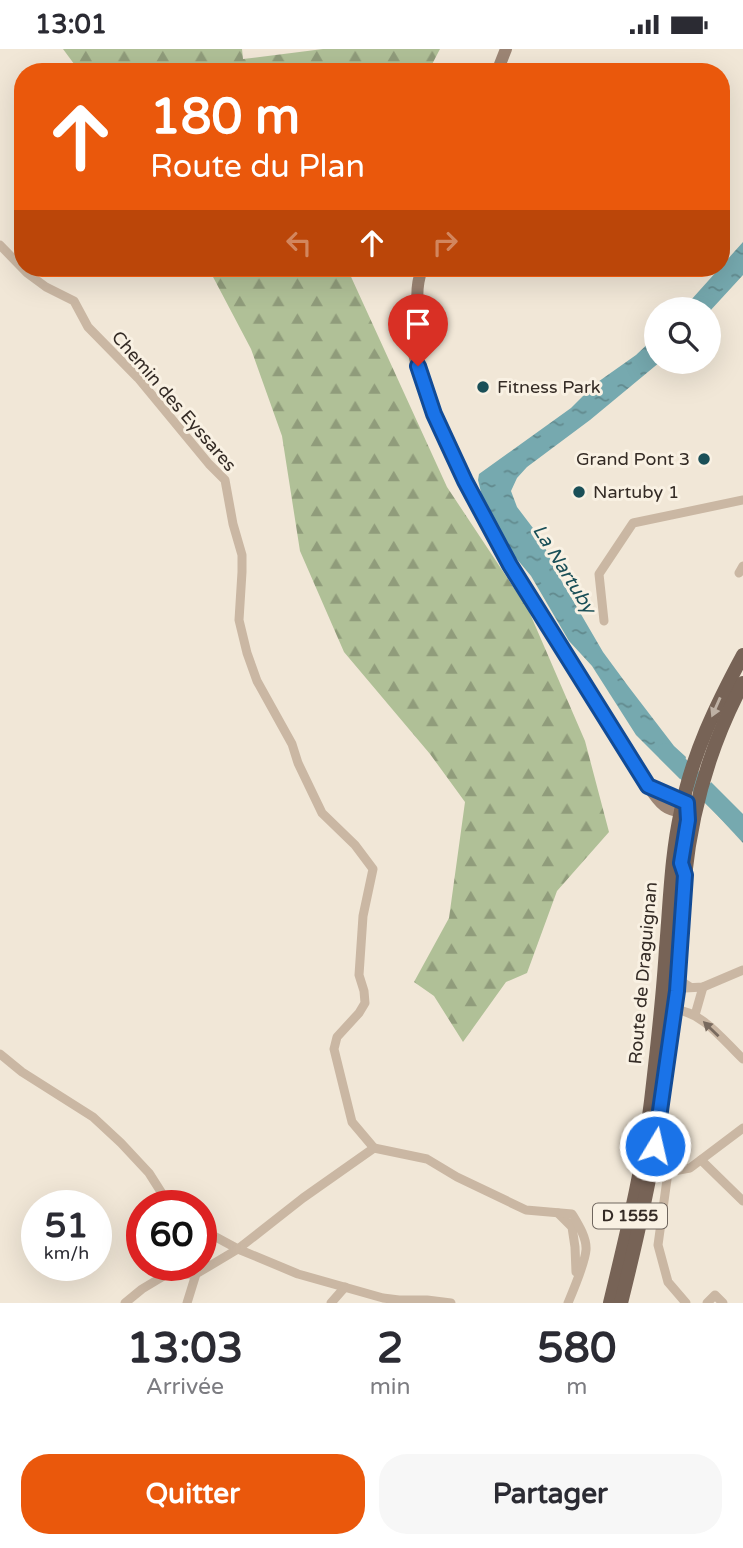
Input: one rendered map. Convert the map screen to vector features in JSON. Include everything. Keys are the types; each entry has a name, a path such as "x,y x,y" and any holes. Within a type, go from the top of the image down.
{"main road":[{"name":"Route de Draguignan","path":"621,1303 653,1160 674,1009 681,986 689,805 687,786 718,702 743,655"},
{"name":"Route de Draguignan","path":"610,1303 645,1145 660,1017 672,871 689,805 705,775 730,707 743,683"}],"street":[{"name":"Chemin des Eyssares","path":"0,245 14,260"},
{"name":"Chemin des Eyssares","path":"32,277 74,301 88,327 138,378 225,480 242,555 239,620 257,681 292,744 322,813 355,845 373,869 363,916 359,975 365,1003 337,1037 334,1049 352,1122 374,1148"},
{"path":"419,277 416,295 417,327 412,346 434,414 465,481 510,565 648,786 689,805"},
{"path":"604,621 599,574 633,523 743,500"},
{"path":"669,916 673,943 671,971 681,986 703,987 743,970"},
{"path":"695,1015 703,987"},
{"path":"660,1017 664,1011 674,1009 695,1015 743,1059"},
{"path":"0,1054 22,1072 93,1117 149,1173 160,1190"},
{"path":"686,1303 667,1282 658,1245 668,1172 690,1168 743,1128"},
{"path":"217,1262 238,1249 303,1198 374,1148 427,1159 457,1177 526,1210 558,1213 572,1227 575,1247 576,1283 568,1303"},
{"path":"701,1160 743,1201"},
{"path":"217,1238 298,1274 383,1298 451,1303"},
{"path":"125,1303 155,1281"},
{"path":"190,1301 194,1281"},
{"path":"331,1303 345,1287"},
{"path":"707,1303 715,1295 723,1303"}],"green space":[{"path":"63,49 242,49 243,59 323,49 440,49 433,63 73,63"},
{"path":"213,277 351,277 447,487 528,609 585,741 609,832 557,891 527,973 506,982 463,1042 434,996 414,982 449,918 465,802 430,754 344,652 300,551 282,436 251,349"}],"water":[{"path":"743,242 743,275 721,299 694,297 712,277 730,277 730,256"},
{"path":"644,347 646,374 527,467 517,478 511,491 517,507 539,536 603,652 674,746 686,757 680,779 636,735 592,666 569,641 531,576 511,552 483,500 478,480 479,474 571,408 595,384"},
{"path":"711,782 743,814 743,843 705,802"}],"waterway":[{"name":"La Nartuby","path":"666,752 743,828"}],"place":[{"name":"Fitness Park","path":"483,387"},
{"name":"Grand Pont 3","path":"704,459"},
{"name":"Nartuby 1","path":"579,492"}],"route":[{"path":"418,366 434,414 465,481 510,565 648,786 687,803 688,820 681,863 685,875 677,991 655,1146"}]}
